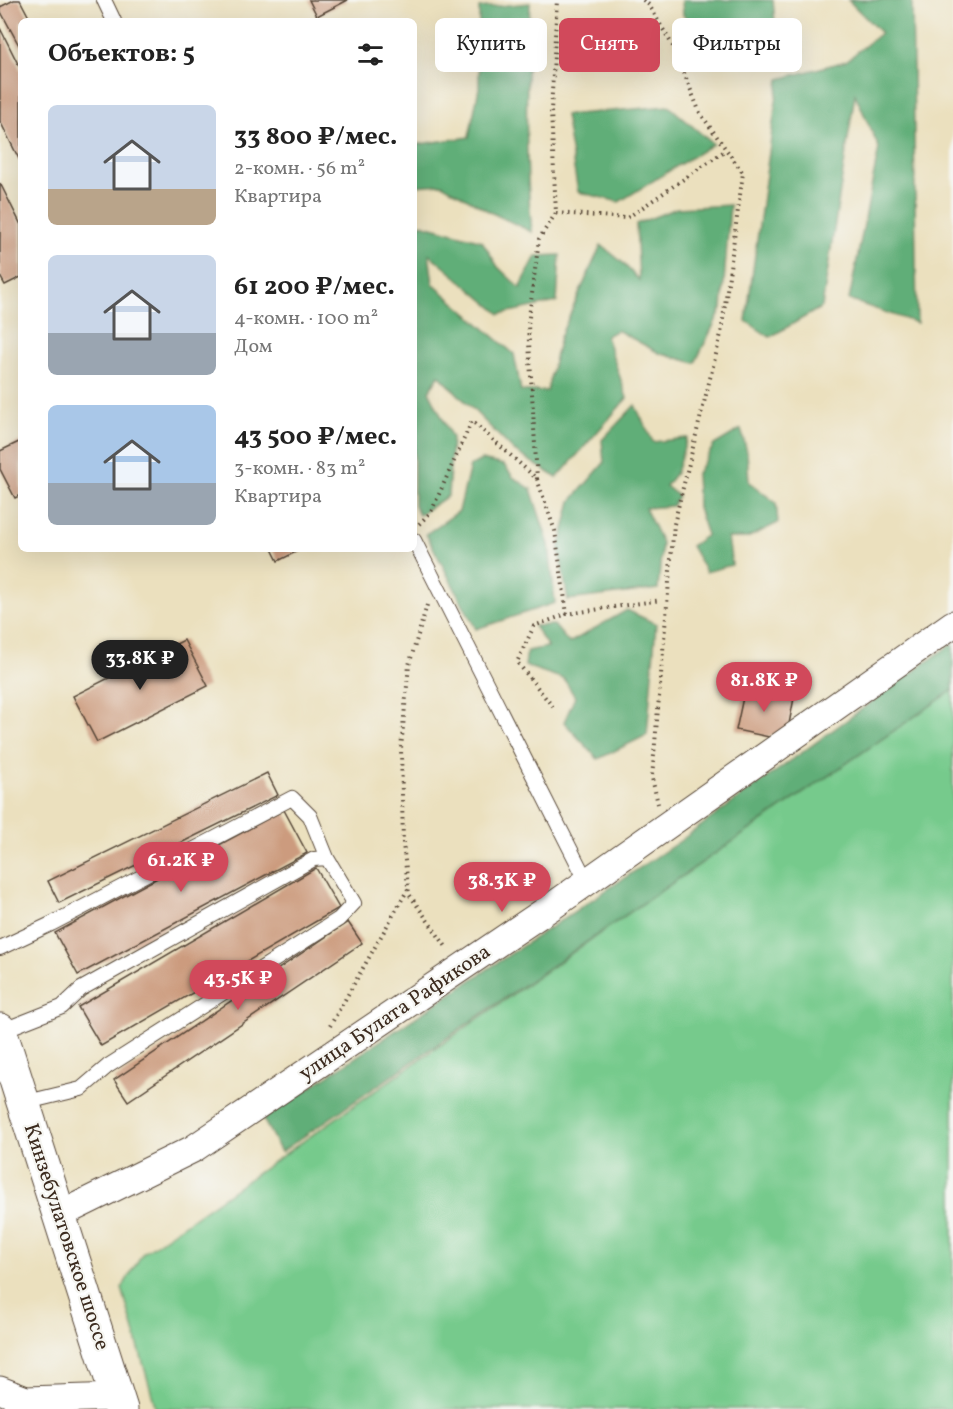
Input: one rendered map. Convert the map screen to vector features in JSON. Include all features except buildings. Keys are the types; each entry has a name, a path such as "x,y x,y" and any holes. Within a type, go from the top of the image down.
{"main road":[{"name":"Кинзебулатовское шоссе","path":"0,1031 122,1405"}],"street":[{"name":"улица Булата Рафикова","path":"59,1215 193,1149 587,882 953,624"},
{"path":"0,1390 26,1400 122,1405"}],"lane":[{"path":"104,0 113,18"},
{"path":"417,546 587,882"},
{"path":"0,948 292,798 310,816 327,858 354,903 339,919 108,1066 81,1089 23,1103"},
{"path":"0,1031 62,1007 81,988 314,859 327,858"}],"path":[{"path":"557,0 551,111 556,213 539,239 528,325 537,478 555,531 567,614"},
{"path":"644,0 674,48 700,113 743,173 721,334 674,524 652,778 664,828"},
{"path":"556,213 627,218 726,150"},
{"path":"417,525 431,512 472,421 537,478"},
{"path":"434,579 409,665 401,748 403,844 409,894 461,968"},
{"path":"553,707 517,662 534,626 567,614 661,600"},
{"path":"329,1026 408,888"}],"green space":[{"path":"682,0 773,0 775,18 687,18 683,15"},
{"path":"848,0 912,0 917,323 849,300 879,148 855,94 822,307 770,337 746,321 779,79 846,61 881,33"},
{"path":"530,3 529,18 479,18 479,8"},
{"path":"479,72 528,72 526,118 532,232 490,212 442,184 417,186 417,145 469,137 479,88"},
{"path":"669,106 713,144 619,202 578,192 565,115"},
{"path":"730,205 722,308 695,363 659,353 617,330 606,336 627,398 557,478 514,451 439,375 429,391 452,438 448,496 419,515 417,511 417,223 482,241 498,267 520,288 536,256 560,255 557,302 500,314 429,254 433,284 514,354 521,391 547,391 560,337 601,245 639,280 636,224 677,208"},
{"path":"635,405 653,442 687,438 676,473 666,486 678,496 672,506 645,508 662,543 658,589 568,600 559,550 571,501 604,463 602,440"},
{"path":"741,429 747,452 749,482 776,503 778,523 747,538 728,538 732,565 706,572 691,546 707,535 698,508 696,475 714,445"},
{"path":"481,460 504,465 513,477 531,489 549,545 555,603 476,629 426,534 459,511 470,466"},
{"path":"627,610 656,624 647,735 598,759 564,722 575,697 564,679 525,666 527,651 548,647 534,626 554,625 569,643"},
{"path":"953,643 953,690 281,1152 263,1119 680,841"},
{"path":"953,690 953,1409 156,1409 122,1288 142,1254 652,897"}]}
